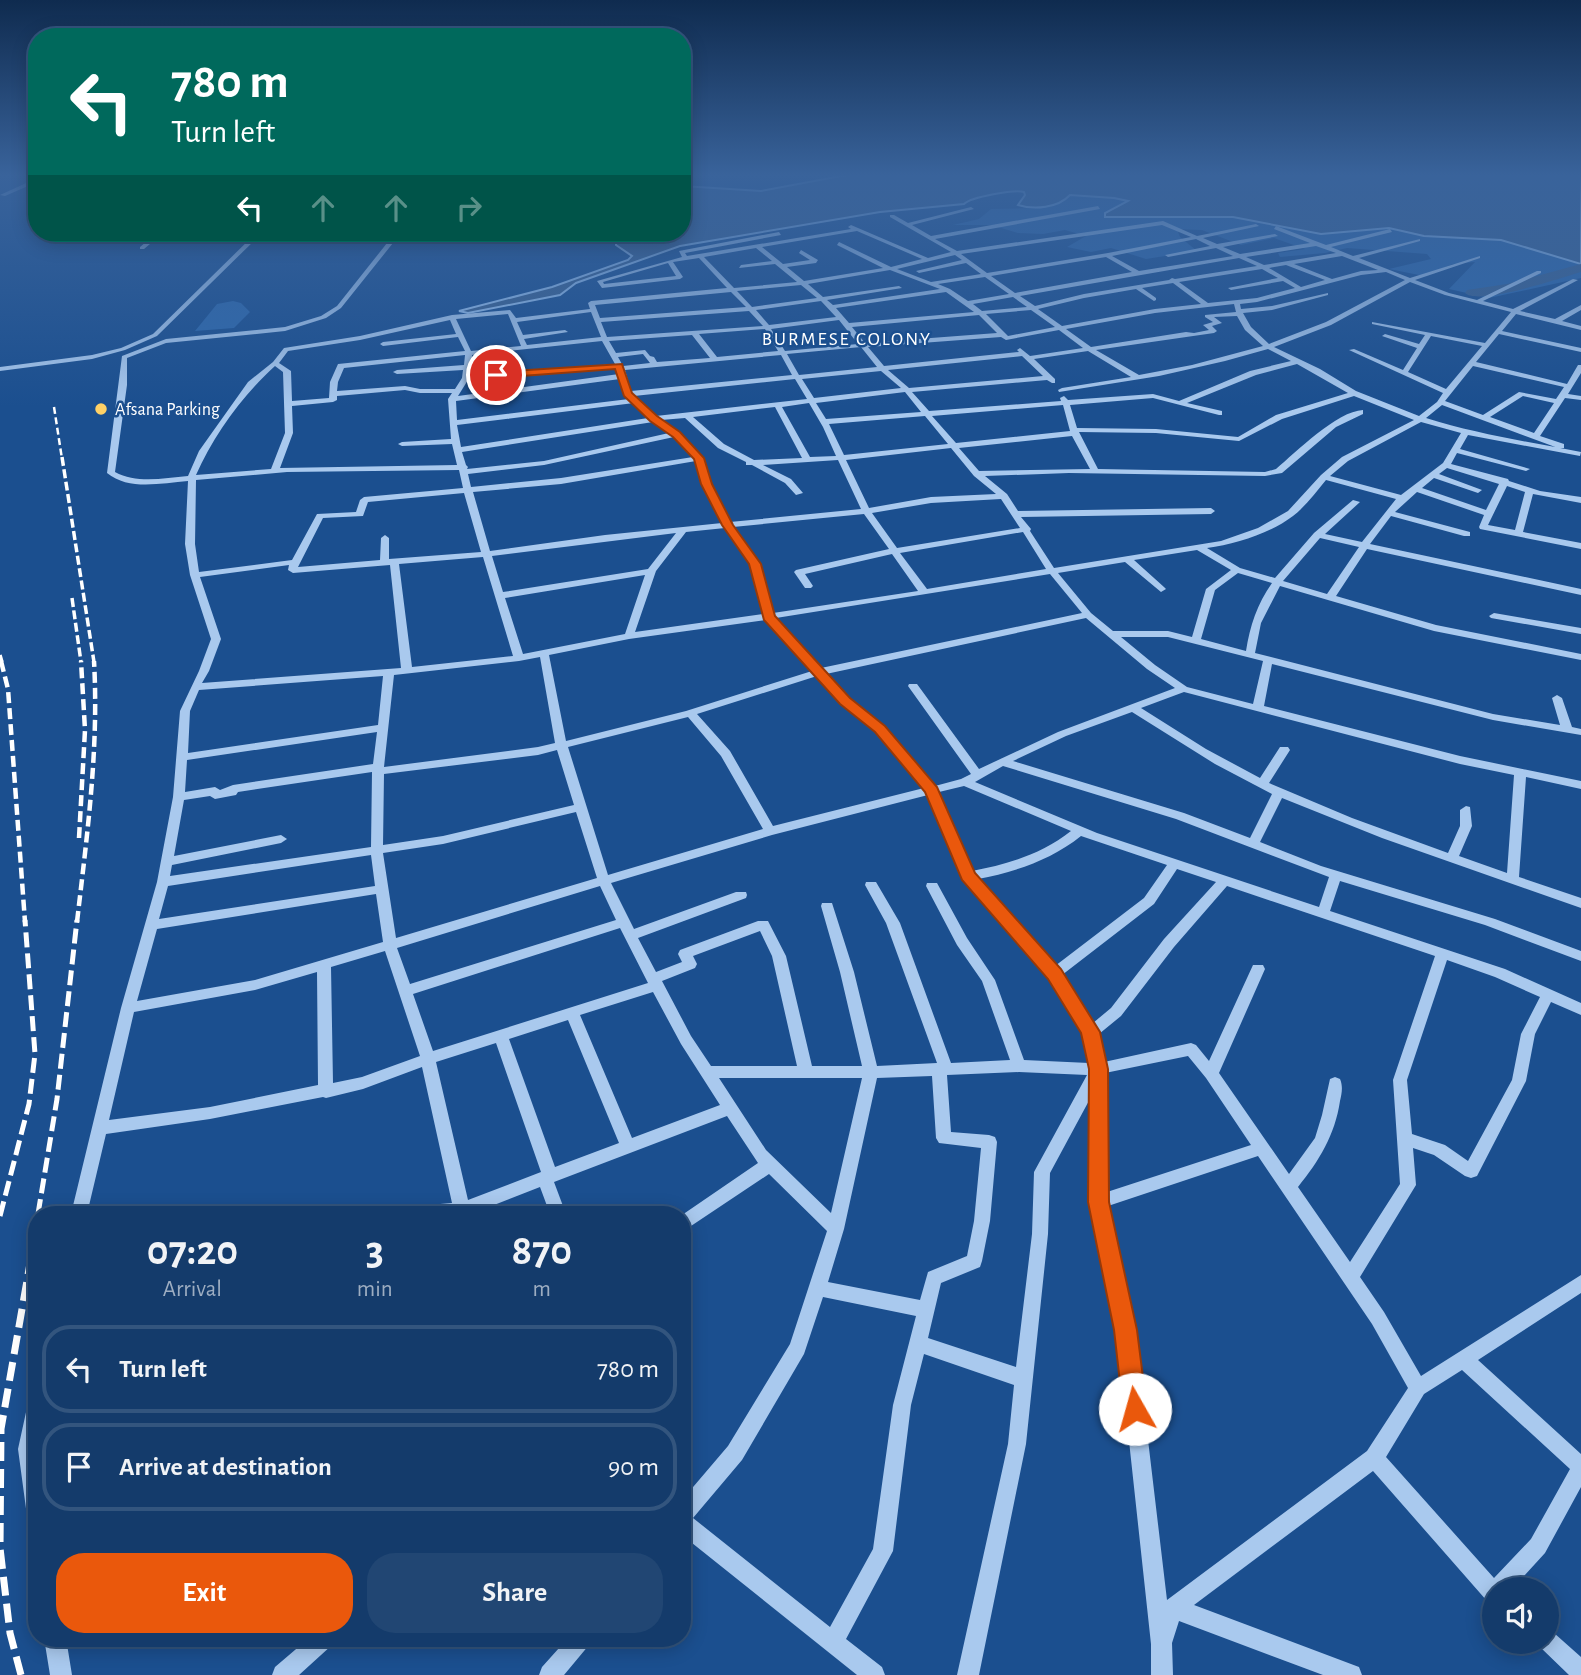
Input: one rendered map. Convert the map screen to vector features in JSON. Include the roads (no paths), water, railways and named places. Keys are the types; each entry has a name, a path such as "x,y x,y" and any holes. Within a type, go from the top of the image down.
{"street":[{"path":"0,368 90,354 137,340 160,323 233,251"},
{"path":"0,368 92,356 123,349 155,335 240,251"},
{"path":"384,251 339,307 328,316 302,326 178,339 124,357 123,385 111,473 128,481 192,480 274,472 465,470 544,463 676,434"},
{"path":"686,251 681,252 686,260"},
{"path":"669,261 680,277 602,286 600,281 646,270 669,261 741,251"},
{"path":"763,251 832,307 881,367 907,390 977,474 1004,496 1051,570 1088,615 1183,689 1520,775 1581,785"},
{"path":"853,251 873,262 948,290 982,314 1062,390 1074,432 1095,471"},
{"path":"905,251 928,261"},
{"path":"953,251 1091,350 1138,379"},
{"path":"968,251 893,268 804,283 591,303 604,340 614,355 631,397 654,419 676,434 699,458 706,484 727,525 755,564 769,617 845,701 880,729 932,790 968,876 1054,974 1091,1032 1098,1069 1099,1202 1126,1330 1162,1644 1162,1675"},
{"path":"932,284 1126,251"},
{"path":"1168,255 1188,251"},
{"path":"1228,251 1300,289"},
{"path":"965,304 1270,251"},
{"path":"1335,251 1409,280 1581,328"},
{"path":"1351,258 1376,251"},
{"path":"741,267 816,261 801,252"},
{"path":"289,404 333,400 341,366 604,340 760,328 766,325 982,314 1035,308 1136,287 1342,254"},
{"path":"1106,255 1138,273"},
{"path":"1062,390 1138,379 1265,347 1315,330 1358,310 1409,280 1478,257"},
{"path":"702,258 766,325 823,422 866,511 924,592"},
{"path":"908,273 967,261"},
{"path":"1287,262 1332,281"},
{"path":"1158,270 1205,304"},
{"path":"454,423 794,376 1091,350 1214,331 1206,325 1219,323 1207,316 1361,273 1384,271"},
{"path":"1479,301 1539,272"},
{"path":"1231,288 1284,279"},
{"path":"194,687 407,671 519,658 629,636 769,617 1126,558 1201,549 1256,532 1284,518 1344,460 1420,418 1442,402 1447,392 1516,310 1575,280"},
{"path":"1136,287 1154,299"},
{"path":"597,320 751,309 899,288"},
{"path":"832,307 948,290"},
{"path":"333,394 405,388 455,395 655,366 864,346 1004,337 1205,304 1237,309 1272,308 1326,294"},
{"path":"654,298 668,335"},
{"path":"1557,321 1581,307"},
{"path":"513,318 568,308 594,310"},
{"path":"1237,309 1242,322 1265,347 1354,394 1466,432 1580,454"},
{"path":"281,356 452,317 497,312 510,312 526,348"},
{"path":"452,317 470,353 466,377 455,395 454,423 458,446 486,554 519,658"},
{"path":"1374,323 1485,345"},
{"path":"81,1206 128,1009 163,882 179,797 185,711 216,639 195,575 190,544 192,480 203,452 251,384 281,356 302,326"},
{"path":"403,329 405,338 461,333"},
{"path":"521,337 565,332"},
{"path":"1497,332 1581,350"},
{"path":"383,344 461,333"},
{"path":"554,333 557,345"},
{"path":"695,334 716,360"},
{"path":"1404,373 1429,334"},
{"path":"1385,336 1422,347"},
{"path":"1352,350 1447,392"},
{"path":"614,355 645,352 648,358 652,358 655,366"},
{"path":"274,472 289,433 287,371 281,356"},
{"path":"1181,403 1253,373 1296,362"},
{"path":"1471,363 1567,386"},
{"path":"397,372 469,367"},
{"path":"1537,435 1581,367"},
{"path":"466,377 621,370"},
{"path":"402,444 458,446 687,415 1049,377"},
{"path":"749,463 839,457 1074,432 1156,431 1239,439 1279,417 1354,394"},
{"path":"1485,417 1522,394 1581,398"},
{"path":"823,422 1153,396 1219,413"},
{"path":"1442,402 1537,435 1580,454"},
{"path":"777,405 807,459"},
{"path":"977,474 1095,471 1265,474 1279,471 1334,425 1360,412"},
{"path":"687,415 721,446 749,463 788,481 799,493"},
{"path":"1330,597 1377,527 1399,500 1405,499 1446,465 1466,432"},
{"path":"1455,450 1526,469"},
{"path":"699,458 561,481 364,500 360,514 320,516 293,570 486,554 866,511 931,500 1004,496"},
{"path":"1446,465 1530,490 1581,500"},
{"path":"1433,475 1478,490"},
{"path":"1324,477 1405,499"},
{"path":"1505,481 1483,527 1581,546"},
{"path":"1417,489 1489,514"},
{"path":"1518,534 1530,490"},
{"path":"1250,655 1256,623 1277,581 1317,536 1356,502"},
{"path":"1015,514 1211,510"},
{"path":"1390,513 1466,534"},
{"path":"808,586 799,572 893,551 1027,529"},
{"path":"629,636 651,571 683,530"},
{"path":"1317,536 1581,592"},
{"path":"385,538 407,671"},
{"path":"1201,549 1237,570 1434,628 1581,657"},
{"path":"1126,558 1161,589"},
{"path":"195,575 295,562"},
{"path":"1196,641 1211,589 1237,570"},
{"path":"499,596 651,571"},
{"path":"179,797 215,791 215,795 232,792 233,789 378,769 538,751 690,713 819,672 1088,615"},
{"path":"1494,616 1581,631"},
{"path":"1110,634 1168,634 1493,718 1581,732"},
{"path":"544,653 561,744 604,881 627,928 707,1072 760,1155 836,1229"},
{"path":"1258,707 1268,660"},
{"path":"389,671 378,769 377,848 382,889 390,946 428,1059 461,1206"},
{"path":"913,686 972,779 1080,830 1500,973 1581,1009"},
{"path":"128,1009 255,985 770,831 972,779 1062,734 1183,689"},
{"path":"1557,698 1567,730"},
{"path":"1135,709 1200,751 1279,792 1331,814 1581,903"},
{"path":"690,713 726,754 770,831"},
{"path":"183,757 382,728"},
{"path":"1262,784 1284,750"},
{"path":"1002,762 1180,816 1336,875 1490,922 1581,956"},
{"path":"1513,879 1520,775"},
{"path":"1253,845 1279,792"},
{"path":"163,882 443,840 581,807"},
{"path":"1452,857 1466,826 1466,810"},
{"path":"968,876 1000,871 1037,859 1065,843 1080,830"},
{"path":"167,862 281,839"},
{"path":"1054,974 1149,901 1175,863"},
{"path":"1323,913 1336,875"},
{"path":"1091,1032 1116,1012 1169,943 1225,880"},
{"path":"833,1642 883,1551 902,1405 934,1278 974,1261 982,1222 989,1142 944,1138 943,1069 893,923 871,885"},
{"path":"932,886 962,941 988,980 1019,1066"},
{"path":"151,925 382,889"},
{"path":"405,991 741,895"},
{"path":"691,1508 735,1452 798,1348 836,1229 871,1072 847,972 827,906"},
{"path":"100,1128 326,1092 363,1083 428,1059 572,1013 655,982 690,964 685,954 763,924 779,956 806,1072"},
{"path":"1350,1277 1408,1185 1401,1080 1443,953"},
{"path":"324,965 326,1092"},
{"path":"1211,1073 1258,969"},
{"path":"1406,1139 1438,1150 1471,1171 1519,1081 1528,1034 1548,995"},
{"path":"572,1013 628,1146"},
{"path":"501,1036 556,1206"},
{"path":"707,1072 871,1072 1019,1066 1098,1069 1191,1049 1211,1073 1260,1149 1378,1318 1418,1388"},
{"path":"968,1675 1017,1444 1040,1234 1042,1172 1098,1069"},
{"path":"1287,1187 1315,1154 1329,1127 1335,1083"},
{"path":"477,1206 730,1108"},
{"path":"1099,1202 1260,1149"},
{"path":"691,1219 770,1164"},
{"path":"1162,1644 1173,1608 1374,1458 1418,1388 1581,1283"},
{"path":"817,1288 926,1311"},
{"path":"918,1343 1024,1380"},
{"path":"1462,1358 1581,1468 1538,1546 1509,1577"},
{"path":"1374,1458 1482,1578"},
{"path":"691,1526 874,1675"},
{"path":"1173,1608 1351,1675"},
{"path":"56,1647 61,1675"},
{"path":"282,1675 315,1647"},
{"path":"550,1675 574,1647"},
{"path":"1559,1651 1581,1672"}],"waterway":[{"path":"1472,293 1508,288 1581,268"}],"railway":[{"path":"54,407 62,459"},
{"path":"62,457 94,662"},
{"path":"72,598 81,662"},
{"path":"0,655 2,662"},
{"path":"1,661 8,689 25,922"},
{"path":"79,838 85,730 81,661"},
{"path":"77,922 93,759 94,661"},
{"path":"0,1216 29,1104 35,1054 25,920"},
{"path":"39,1206 57,1099 77,920"},
{"path":"21,1675 10,1633 0,1548 1,1429 28,1275"}],"place":[{"name":"Afsana Parking","path":"101,409"}],"district":[{"name":"BURMESE COLONY","path":"847,338"}]}
